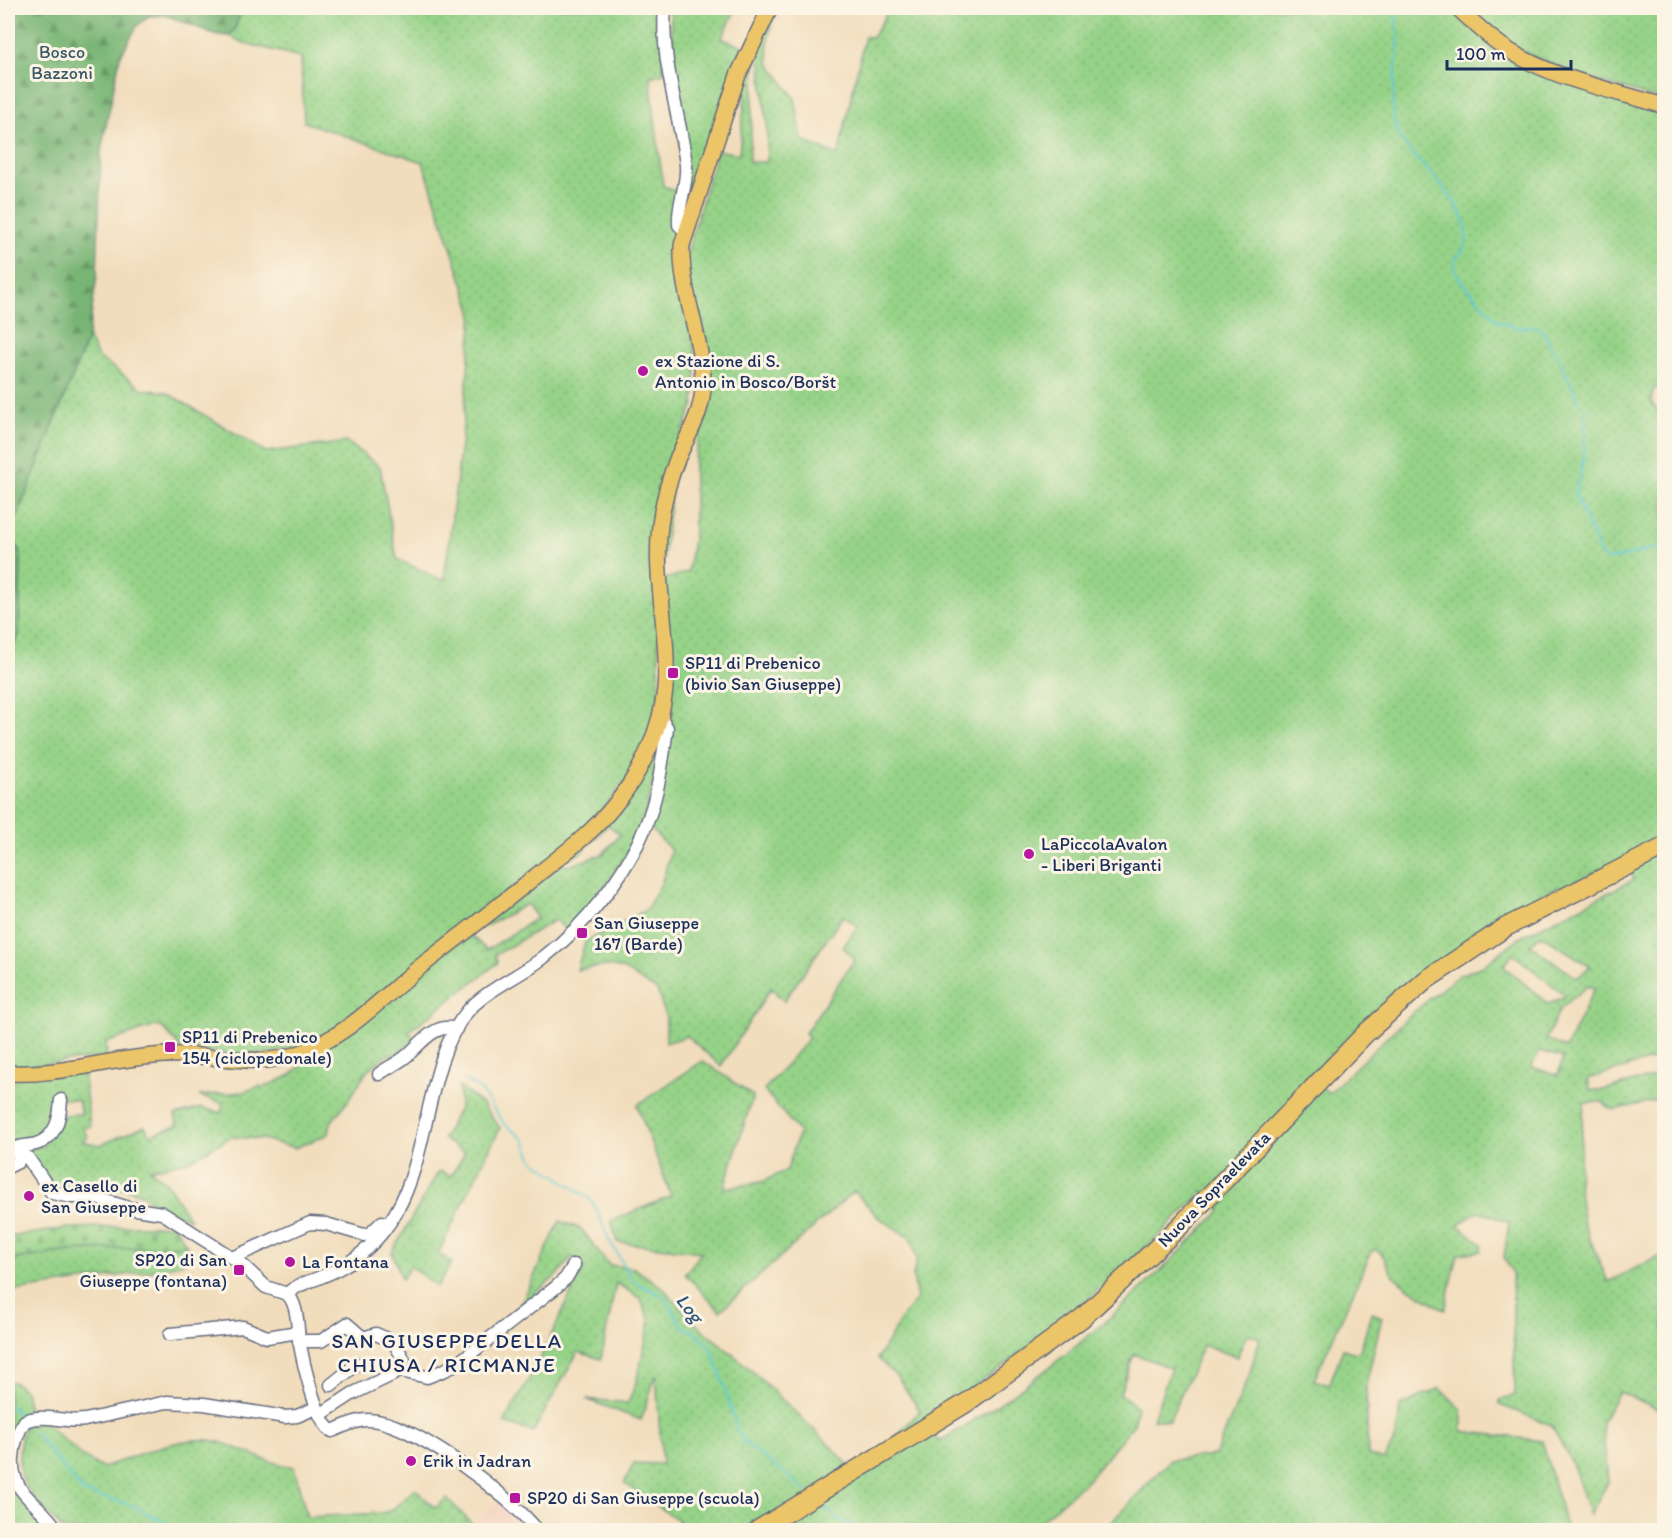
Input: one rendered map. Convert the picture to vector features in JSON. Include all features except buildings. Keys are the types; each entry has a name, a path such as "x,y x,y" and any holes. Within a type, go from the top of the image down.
{"highway":[{"name":"Nuova Sopraelevata","path":"780,1530 933,1431 1022,1377 1089,1325 1148,1272 1320,1085 1399,1016 1452,974 1665,847"},
{"name":"Nuova Sopraelevata","path":"1628,869 1665,859"},
{"name":"Nuova Sopraelevata","path":"760,1529 933,1431"}],"main road":[{"path":"8,1072 61,1070 165,1055 264,1060 298,1054 332,1039 586,837 612,808 637,774 660,716 668,669 658,554 660,527 669,479 700,409 703,386 700,355 682,269 685,231 738,75 770,8"},
{"path":"1458,8 1485,33 1530,61 1571,78 1665,106"}],"street":[{"path":"665,8 670,82 686,164 686,182 678,217 679,225 685,231"},
{"path":"286,1294 298,1285 357,1259 374,1243 401,1203 416,1166 446,1050 456,1029 479,1000 513,980 569,938 585,921 622,868 649,818 654,798 667,728 660,716"},
{"path":"379,1074 403,1059 432,1033 443,1028 456,1029"},
{"path":"13,1150 40,1143 52,1133 59,1119 61,1100"},
{"path":"417,1127 426,1104 432,1101"},
{"path":"8,1167 18,1162 13,1150"},
{"path":"13,1150 35,1166 52,1193 72,1197 99,1198 129,1208 162,1213 232,1258 266,1287 286,1294 295,1309 299,1337 318,1412 327,1429 332,1431 347,1424 368,1419 417,1437 493,1488 537,1530"},
{"path":"232,1258 310,1223 326,1224 357,1234 370,1234 392,1208 401,1203"},
{"path":"57,1530 16,1485 12,1474 15,1441 25,1421 49,1417 73,1422 167,1402 204,1404 285,1417 318,1412 400,1371 427,1377 454,1365 555,1288 566,1278 574,1265"},
{"path":"170,1334 243,1327 267,1337 325,1340 346,1324 363,1338 376,1334 394,1342 404,1360 400,1371"},
{"path":"330,1385 353,1368 362,1388"}],"shaded area":[{"path":"497,1501 522,1522 514,1530 466,1530"}],"green space":[{"name":"Bosco Bazzoni","path":"8,8 242,8 235,29 229,36 217,35 165,15 149,16 137,26 120,57 101,151 97,275 88,337 17,517 10,528 21,557 19,636 8,656"},
{"path":"242,8 661,8 664,73 650,77 663,186 677,192 673,219 681,231 696,365 694,404 676,447 658,608 659,695 644,749 628,777 590,825 352,1019 302,1046 272,1053 238,1054 182,1050 163,1028 155,1026 106,1043 107,1057 8,1066 8,656 19,636 21,557 9,528 17,517 88,337 98,357 143,389 166,392 266,452 347,442 380,467 397,559 444,581 462,437 473,314 423,162 304,122 301,57 244,43 229,36 235,29"},
{"path":"670,8 736,8 722,39 743,46 712,129 685,215"},
{"path":"890,8 1453,8 1482,36 1664,111 1664,382 1653,390 1651,402 1664,419 1664,1056 1588,1079 1590,1090 1604,1090 1664,1074 1664,1099 1613,1110 1602,1102 1584,1103 1578,1184 1584,1225 1608,1282 1664,1254 1664,1411 1619,1392 1602,1421 1608,1482 1590,1515 1573,1465 1551,1425 1500,1405 1500,1400 1515,1395 1512,1273 1504,1257 1509,1222 1479,1211 1458,1225 1482,1244 1481,1251 1458,1254 1445,1310 1400,1282 1392,1274 1379,1252 1375,1249 1371,1253 1314,1380 1329,1385 1343,1349 1356,1353 1360,1350 1372,1313 1382,1317 1366,1385 1368,1455 1384,1460 1396,1437 1400,1406 1440,1388 1462,1410 1462,1431 1542,1441 1567,1530 1104,1530 1170,1460 1215,1455 1249,1376 1260,1338 1247,1334 1237,1357 1203,1345 1169,1421 1153,1419 1171,1368 1134,1354 1120,1393 1137,1407 1134,1424 1088,1480 1030,1530 763,1530 757,1522 744,1530 674,1530 679,1521 624,1483 634,1463 662,1464 656,1375 641,1420 586,1399 628,1403 637,1380 650,1321 640,1298 616,1283 601,1359 578,1352 533,1432 504,1423 539,1361 584,1266 571,1257 559,1274 521,1304 560,1221 581,1229 609,1265 634,1268 663,1288 697,1325 748,1367 835,1450 858,1476 920,1411 898,1378 877,1358 917,1300 913,1275 917,1259 911,1239 878,1217 854,1191 720,1311 685,1274 702,1252 617,1242 611,1221 671,1196 637,1105 703,1061 753,1096 724,1188 762,1182 787,1170 799,1132 764,1090 809,1038 805,1033 855,959 843,947 858,926 843,916 784,1001 771,988 721,1066 687,1036 666,1043 666,1017 657,990 619,968 599,966 577,970 585,942 646,910 662,882 671,850 649,827 672,719 665,579 688,572 694,533 694,463 706,395 685,259 717,150 739,154 747,80 756,51 749,162 767,162 767,125 759,48 762,34 773,13 768,44 769,63 795,98 802,140 838,156 865,36 872,38","holes":["1624,858 1633,880 1519,938 1483,966 1459,975 1410,1015 1329,1093 1310,1077 1390,1001 1550,890 1575,882","1541,935 1590,966 1577,978 1530,945","1513,954 1565,995 1549,1004 1503,966","1587,986 1595,988 1566,1048 1546,1039 1560,1009","1540,1051 1563,1058 1558,1075 1531,1067","1203,1192 1221,1210 1156,1275 1088,1336 1016,1392 938,1442 928,1419 1050,1333 1148,1246"]},
{"path":"1465,8 1664,8 1664,101 1575,74 1520,50"},
{"path":"660,730 654,776 638,834 620,864 587,908 566,930 555,920 495,955 498,963 408,1032 416,1039 393,1057 388,1054 367,1071 331,1122 329,1134 295,1148 262,1139 231,1137 188,1161 150,1169 166,1182 190,1219 155,1206 142,1194 115,1186 111,1195 60,1190 51,1184 23,1150 43,1146 64,1115 81,1114 78,1100 56,1098 51,1119 45,1130 26,1140 14,1143 8,1141 8,1077 83,1073 90,1126 83,1129 88,1137 82,1141 100,1145 145,1126 150,1135 178,1125 175,1115 201,1108 221,1113 223,1103 199,1096 243,1092 260,1086 263,1088 291,1075 313,1054 469,934 487,950 537,918 527,904 486,926 478,927 559,863 568,866 603,854 620,834 608,825 581,853 572,858 567,857 590,838"},
{"path":"459,1087 482,1104 500,1128 438,1254 452,1262 437,1287 410,1266 402,1279 392,1252 439,1171 451,1176 465,1153 443,1139 460,1106"},
{"path":"174,1225 187,1245 69,1251 8,1260 8,1237 68,1228"},
{"path":"187,1245 185,1262 158,1270 8,1292 8,1260 69,1251"},
{"path":"8,1382 14,1382 25,1391 30,1415 18,1421 12,1431 9,1479 19,1495 52,1530 8,1530"},
{"path":"43,1421 83,1457 102,1468 160,1447 191,1440 206,1440 219,1442 275,1463 294,1467 307,1517 382,1513 392,1510 415,1489 435,1508 447,1498 472,1524 466,1530 63,1530 40,1506 25,1484 21,1473 20,1444 24,1426"}],"waterway":[{"path":"1391,8 1397,22 1398,38 1393,107 1395,124 1401,139 1450,196 1461,213 1466,229 1465,244 1455,259 1454,268 1460,280 1497,320 1518,328 1536,326 1545,334 1553,350"},
{"path":"1556,353 1579,401"},
{"path":"1586,408 1584,456 1575,495 1601,555 1606,560 1649,550 1664,549"},
{"name":"Log","path":"465,1080 481,1090 505,1125 524,1139 533,1160 589,1198 596,1208 609,1240 634,1282 665,1297 682,1326 697,1334 709,1346 716,1360 738,1431 744,1442 807,1491"},
{"path":"8,1404 17,1413"},
{"path":"35,1433 83,1492 131,1505 180,1530"},
{"name":"Log","path":"819,1500 836,1518 863,1530"}],"place":[{"name":"ex Stazione di S. Antonio in Bosco/Boršt","path":"643,371"},
{"name":"SP11 di Prebenico (bivio San Giuseppe)","path":"673,673"},
{"name":"LaPiccolaAvalon - Liberi Briganti","path":"1029,854"},
{"name":"San Giuseppe 167 (Barde)","path":"582,933"},
{"name":"SP11 di Prebenico 154 (ciclopedonale)","path":"170,1047"},
{"name":"ex Casello di San Giuseppe","path":"29,1196"},
{"name":"La Fontana","path":"290,1262"},
{"name":"SP20 di San Giuseppe (fontana)","path":"239,1270"},
{"name":"Erik in Jadran","path":"411,1461"},
{"name":"SP20 di San Giuseppe (scuola)","path":"515,1498"}],"district":[{"name":"SAN GIUSEPPE DELLA CHIUSA / RICMANJE","path":"447,1353"}]}
